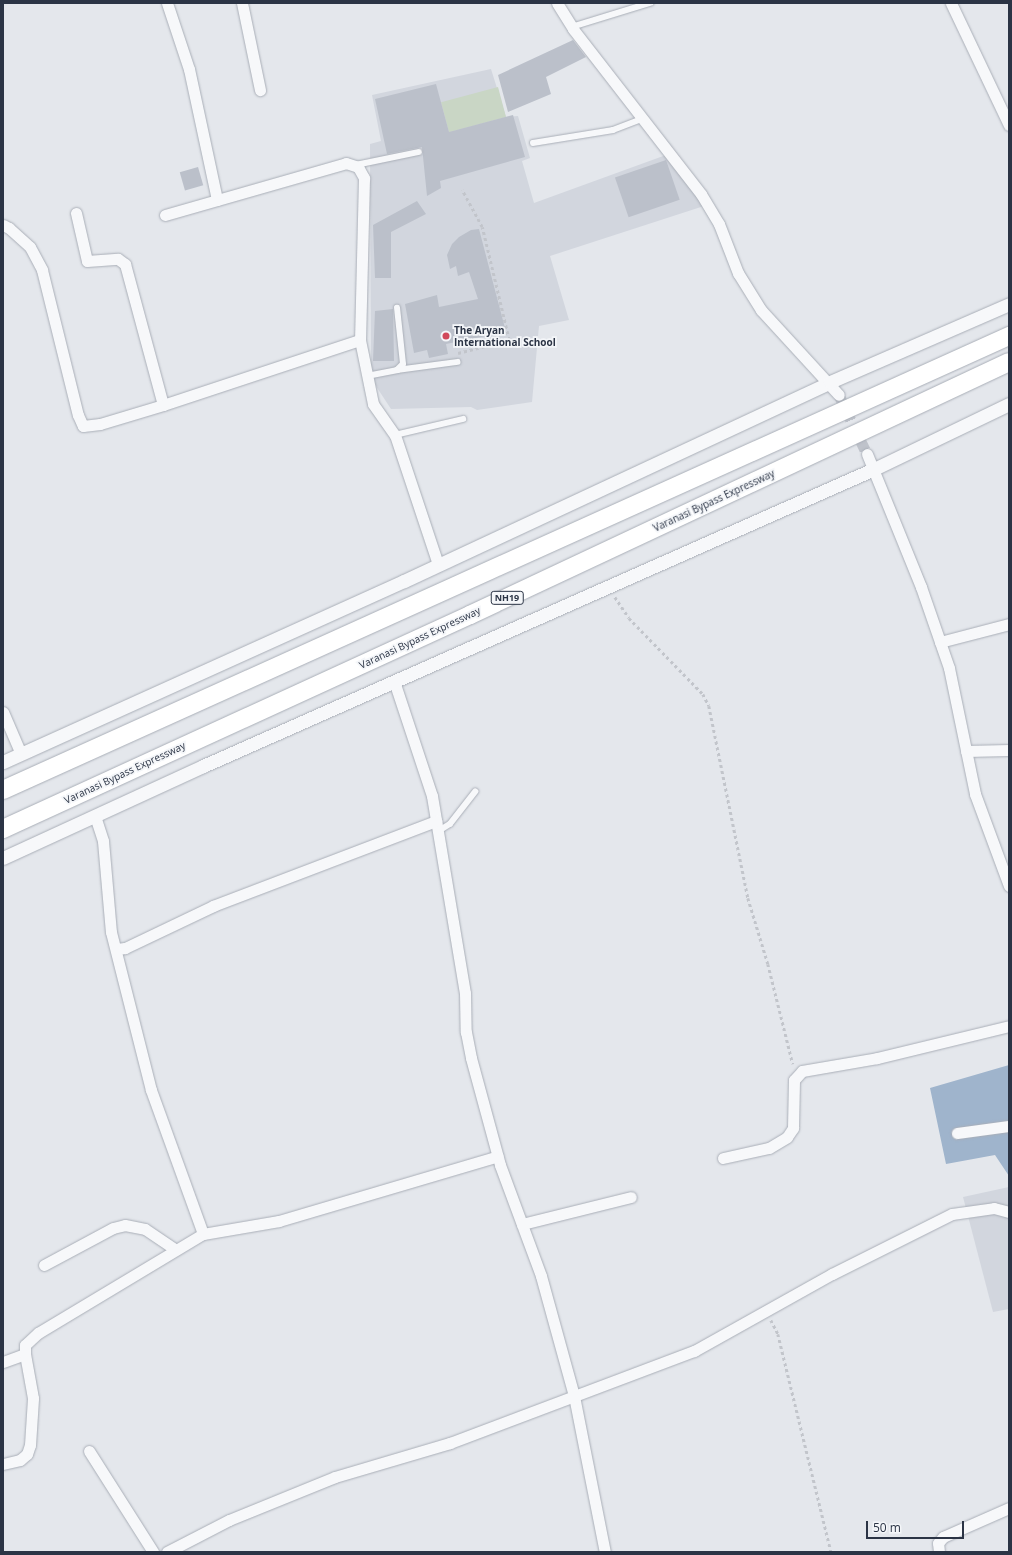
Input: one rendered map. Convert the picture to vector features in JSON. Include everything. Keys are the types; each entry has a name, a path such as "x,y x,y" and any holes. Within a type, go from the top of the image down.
{"highway":[{"path":"3,790 1009,336"},
{"name":"Varanasi Bypass Expressway","path":"3,829 470,615 1009,362"}],"street":[{"path":"167,3 189,69 217,200"},
{"path":"242,3 260,90"},
{"path":"557,3 572,27 644,118 701,194 719,224 738,273 761,310 830,382 839,395"},
{"path":"951,3 1009,125"},
{"path":"165,215 346,163 355,165 364,178 360,340 367,376 373,404 395,435 438,564"},
{"path":"76,213 87,261 118,259 125,264 163,405"},
{"path":"3,225 9,228 30,247 42,270 80,422 88,427 163,405 360,340"},
{"path":"3,762 438,564 830,382 1009,304"},
{"path":"3,858 394,681 610,588 874,470 1009,404"},
{"path":"867,454 921,587 949,668 975,794 1009,886"},
{"path":"940,642 1009,624"},
{"path":"394,681 432,796 465,993 466,1032 498,1156 541,1276 574,1396 606,1552"},
{"path":"3,712 21,754"},
{"path":"966,752 1009,750"},
{"path":"95,816 103,841 112,932 151,1090 203,1234"},
{"path":"116,949 125,948 213,906 436,826"},
{"path":"723,1158 769,1148 787,1137 793,1128 796,1075 807,1069 877,1058 1009,1026"},
{"path":"957,1133 1009,1126"},
{"path":"3,1464 20,1460 27,1454 30,1445 33,1398 25,1354 26,1345 30,1339 203,1234 279,1221 498,1156"},
{"path":"522,1224 631,1197"},
{"path":"167,1552 229,1520 335,1477 450,1443 694,1351 832,1274 952,1214 994,1208 1009,1212"},
{"path":"44,1265 113,1228 125,1225 145,1229 176,1250"},
{"path":"3,1362 25,1354"},
{"path":"89,1451 153,1552"},
{"path":"939,1552 938,1543 943,1537 1009,1508"}],"lane":[{"path":"572,27 650,3"},
{"path":"533,143 613,130 644,118"},
{"path":"355,165 418,152"},
{"path":"397,308 403,364 397,370"},
{"path":"367,376 397,370 457,362"},
{"path":"395,435 463,419"},
{"path":"436,826 450,824 475,792"}],"path":[{"path":"457,362 456,354 509,340 482,227 462,190"},
{"path":"610,588 629,618 703,694 709,706 748,898 768,964 796,1075"},
{"path":"766,1311 778,1334 831,1552"}],"shaded area":[{"path":"491,69 506,117 518,116 530,158 522,161 534,203 666,155 704,206 550,256 569,320 539,326 532,402 477,410 471,407 391,409 374,383 371,367 370,144 381,141 372,95"},
{"path":"1009,1187 1009,1309 993,1312 963,1197"}],"green space":[{"path":"498,87 506,117 449,132 441,102"}],"water":[{"path":"1009,1065 1009,1176 995,1155 946,1164 930,1088"}],"building":[{"path":"573,40 586,57 546,77 551,94 508,112 498,75"},
{"path":"436,84 449,132 513,115 525,157 440,181 441,188 427,196 422,147 387,154 375,99"},
{"path":"666,160 680,200 629,217 615,178"},
{"path":"198,167 203,185 185,191 180,172"},
{"path":"417,201 426,214 391,232 391,278 375,278 373,225"},
{"path":"479,229 506,332 446,344 448,354 429,358 427,350 414,353 405,304 437,295 439,307 478,299 469,272 458,276 456,266 450,269 447,255 452,244 459,237 471,230"},
{"path":"393,309 394,361 373,361 375,311"}],"tunnel":[{"path":"839,395 867,454"}],"place":[{"name":"The Aryan International School","path":"446,336"}]}
